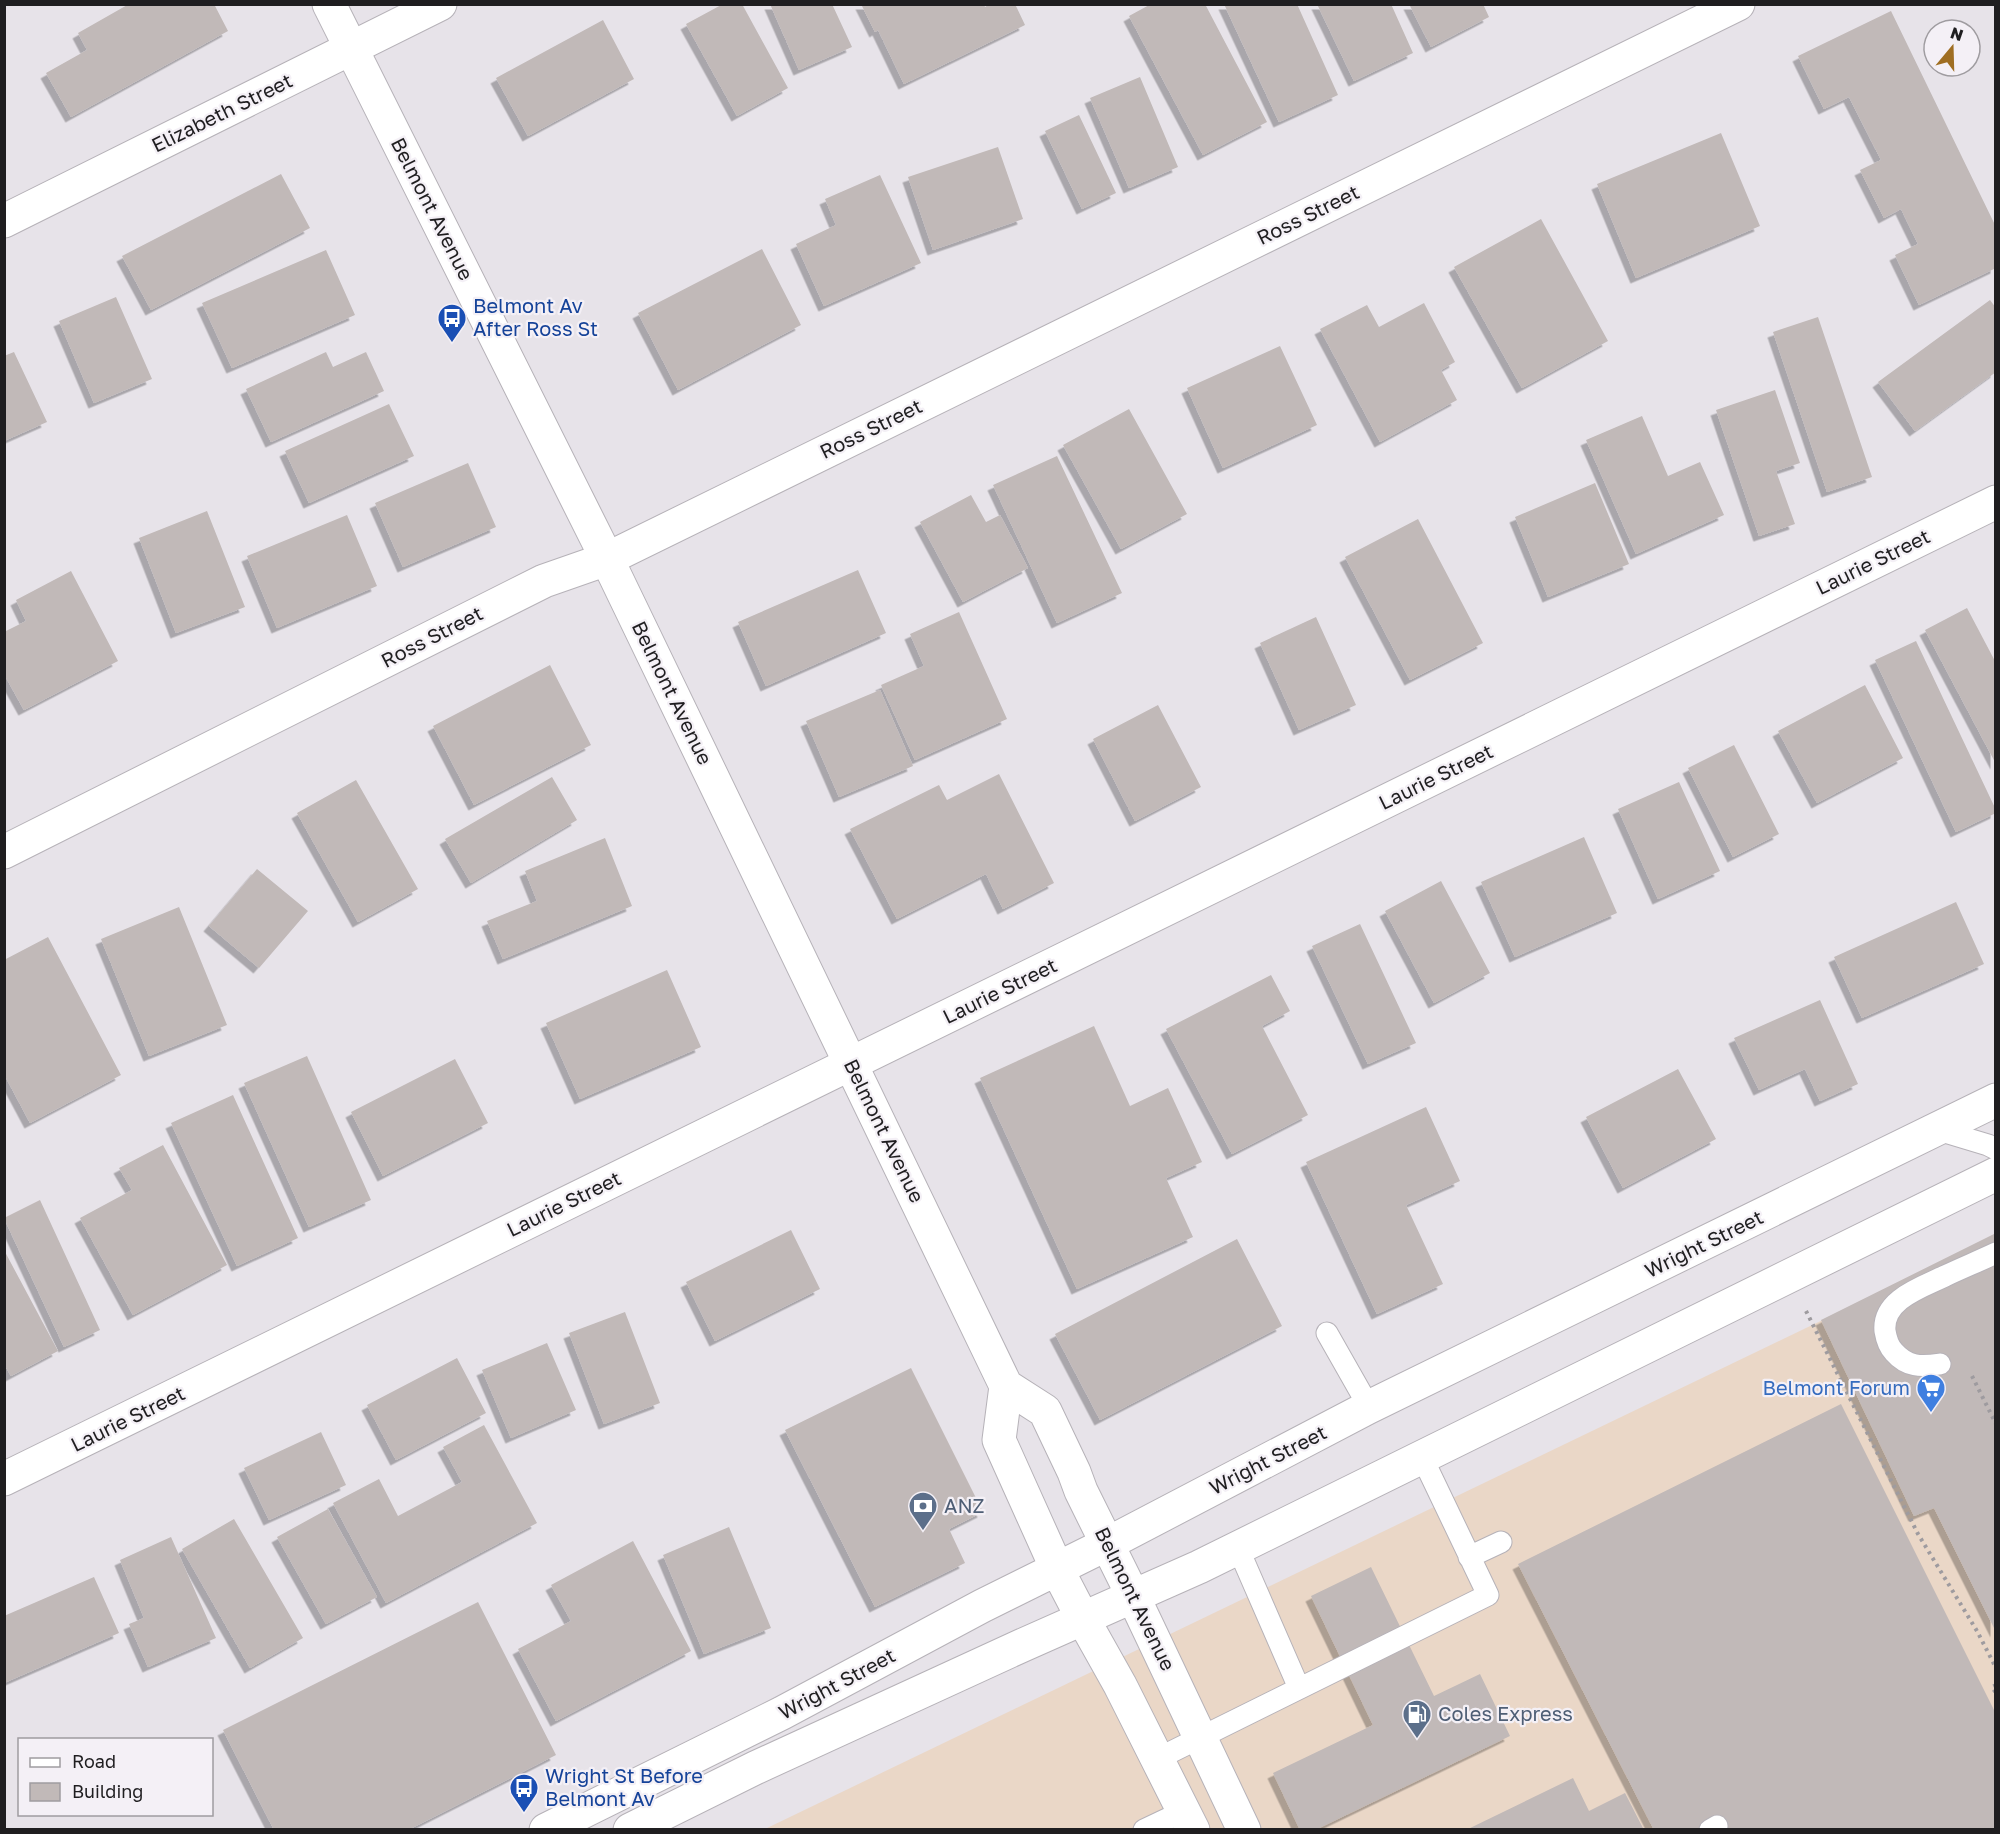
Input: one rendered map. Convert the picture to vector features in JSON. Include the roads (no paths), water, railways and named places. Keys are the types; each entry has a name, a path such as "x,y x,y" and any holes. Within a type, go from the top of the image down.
{"street":[{"name":"Belmont Avenue","path":"329,4 607,559 1006,1386 1045,1411 1081,1491 1244,1830"},
{"name":"Elizabeth Street","path":"4,221 440,4"},
{"name":"Ross Street","path":"4,852 544,581 607,559 1738,4"},
{"name":"Laurie Street","path":"4,1479 1995,502"},
{"name":"Wright Street","path":"546,1830 782,1713 982,1606 1107,1544 1368,1407 1995,1100"},
{"name":"Wright Street","path":"630,1830 777,1758 1238,1548 1995,1174"},
{"path":"1006,1386 999,1440 1057,1569 1189,1820"}],"lane":[{"path":"1935,1129 1995,1149"},
{"path":"1940,1364 1921,1367 1905,1361 1892,1350 1885,1334 1884,1323 1889,1311 1906,1295 1995,1253"},
{"path":"1327,1333 1368,1407"},
{"path":"1157,1760 1488,1595 1422,1457"},
{"path":"1469,1557 1501,1542"},
{"path":"1238,1548 1299,1688"},
{"path":"1144,1830 1189,1820"}],"place":[{"name":"Belmont Av After Ross St","path":"452,344"},
{"name":"Belmont Forum","path":"1931,1414"},
{"name":"ANZ","path":"923,1532"},
{"name":"Coles Express","path":"1417,1740"},
{"name":"Wright St Before Belmont Av","path":"524,1814"}]}
